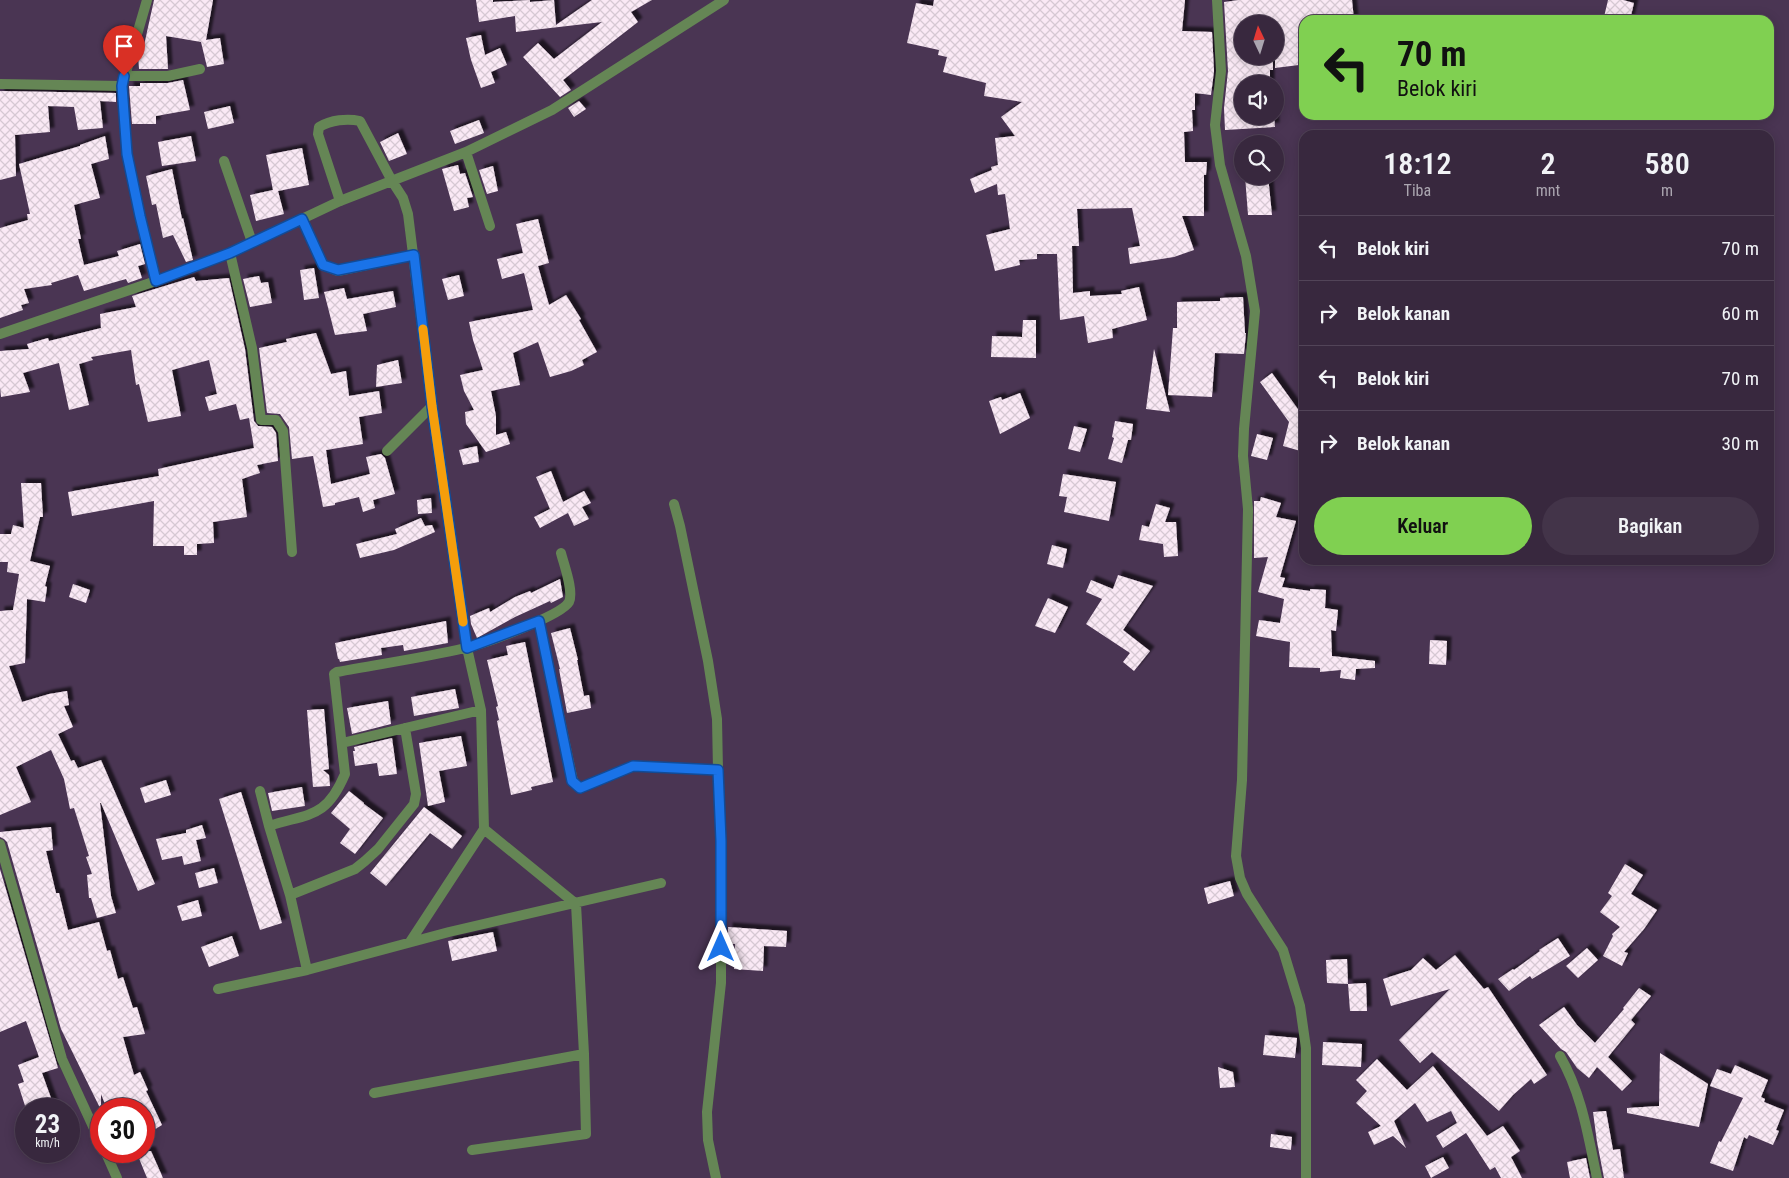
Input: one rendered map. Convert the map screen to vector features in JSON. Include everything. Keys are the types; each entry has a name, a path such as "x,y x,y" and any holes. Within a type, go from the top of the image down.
{"street":[{"path":"147,0 123,81 127,154 156,281"},
{"path":"0,334 156,281 230,253 340,201 466,152 552,110 724,0"},
{"path":"1217,0 1222,72 1215,125 1220,165 1246,256 1255,311 1243,456 1248,509 1242,780 1236,856 1240,878 1247,894 1283,950 1300,1006 1306,1048 1306,1178"},
{"path":"0,84 123,81 168,76 200,69"},
{"path":"340,201 318,134 319,127 324,124 350,118 360,121 403,198 408,214 432,406 467,648 481,710 484,829 410,942"},
{"path":"466,152 490,226"},
{"path":"224,161 252,242"},
{"path":"302,219 323,265 330,268 338,270 414,255"},
{"path":"230,253 252,348 261,420 276,420 283,431 292,552"},
{"path":"387,451 432,406"},
{"path":"674,504 708,661 716,719 721,841 721,983 708,1112 708,1140 716,1178"},
{"path":"269,826 313,814 329,803 339,788 345,774 333,678 337,672 467,648 539,621 564,608 572,594 561,553"},
{"path":"539,621 572,781 575,785 580,788 633,766 718,770"},
{"path":"342,743 481,710"},
{"path":"290,895 354,869 365,861 378,849 414,804 416,794 405,728"},
{"path":"260,791 290,895 307,970"},
{"path":"472,1150 586,1134 576,904 484,829"},
{"path":"0,844 62,1059 90,1120"},
{"path":"218,989 307,970 410,942 661,883"},
{"path":"374,1093 584,1054"},
{"path":"1560,1056 1571,1075 1579,1096 1596,1178"},
{"path":"110,1163 117,1178"}],"building":[{"path":"154,0 213,0 206,40 220,38 224,64 207,67 201,42 166,36 168,69 139,69 138,55 139,51 143,50"},
{"path":"476,0 493,0 493,2 530,0 530,2 554,0 556,25 592,0 652,0 631,12 638,22 563,80 571,90 560,97 523,57 538,43 554,59 602,22 516,32 515,16 479,22"},
{"path":"934,0 1185,0 1182,31 1212,32 1214,71 1211,95 1195,93 1195,110 1192,110 1193,131 1184,132 1185,162 1207,162 1206,175 1204,175 1204,216 1182,216 1194,250 1174,257 1130,264 1128,248 1140,246 1132,208 1077,209 1079,246 1072,246 1073,293 1090,291 1090,296 1122,294 1121,291 1139,287 1147,320 1112,329 1113,338 1088,343 1084,316 1060,320 1057,254 1037,254 1037,259 1019,260 1020,265 995,271 986,235 1010,229 1005,194 998,195 997,184 975,193 970,179 992,170 991,167 998,165 995,138 1015,136 1001,117 1022,102 984,96 986,83 943,72 947,57 938,55 939,50 907,43 916,3 933,6"},
{"path":"1239,0 1352,0 1354,15 1299,15 1299,65 1275,68 1275,65 1284,65 1284,15 1234,15 1234,65 1273,65 1273,70 1270,70 1270,75 1234,75 1234,125 1275,125 1275,127 1225,130 1224,108 1228,71 1224,2"},
{"path":"1608,0 1623,0 1634,3 1631,15 1604,15"},
{"path":"481,35 485,55 500,48 507,65 491,72 495,83 481,88 471,60 466,38"},
{"path":"183,80 190,110 156,116 156,124 132,124 129,86 140,86 140,83 168,83"},
{"path":"0,91 116,93 116,102 100,101 103,128 78,130 74,107 48,106 50,132 15,135 16,176 0,180"},
{"path":"579,101 586,109 574,117 568,108"},
{"path":"230,106 234,123 208,129 204,112"},
{"path":"479,120 484,133 455,144 450,131"},
{"path":"398,133 407,154 389,161 380,142"},
{"path":"105,136 109,159 91,164 100,198 74,205 81,239 78,239 84,265 119,256 117,251 140,244 145,264 138,266 142,278 128,283 126,279 84,291 78,275 51,283 52,285 24,289 29,303 21,305 23,310 0,318 0,228 28,220 27,214 30,214 19,164 80,146"},
{"path":"191,136 196,161 162,166 158,142"},
{"path":"302,148 309,185 278,191 284,214 256,221 250,195 273,190 266,155"},
{"path":"458,165 460,174 465,173 473,197 467,198 469,207 454,211 442,169"},
{"path":"493,166 498,191 487,194 479,170"},
{"path":"172,169 193,260 186,262 173,235 163,238 156,204 152,205 146,176"},
{"path":"1246,185 1269,185 1272,215 1248,215"},
{"path":"538,219 549,263 538,266 549,305 566,295 581,319 579,320 597,352 582,360 584,365 550,377 538,342 513,353 520,385 491,391 496,416 496,435 506,432 510,444 486,452 466,424 465,412 474,410 464,391 460,375 483,370 469,322 533,310 524,273 502,279 497,259 523,253 516,224"},
{"path":"314,268 319,298 304,300 300,270"},
{"path":"459,275 464,296 448,300 442,279"},
{"path":"259,276 261,283 268,282 272,303 250,307 243,279"},
{"path":"194,277 196,281 229,278 245,349 254,421 258,426 272,427 276,433 278,461 257,465 260,473 242,479 247,517 213,522 214,543 197,544 197,555 184,555 184,546 153,546 154,501 72,516 68,492 159,476 158,469 254,448 249,418 240,420 236,404 209,411 205,397 217,394 209,360 172,370 181,416 148,422 139,384 136,385 131,350 91,357 93,360 79,364 89,405 69,410 59,363 23,373 30,392 1,397 0,351 29,349 27,344 48,338 49,341 101,328 100,314 136,307 132,296"},
{"path":"344,288 347,299 393,291 396,307 363,314 367,331 335,335 324,292"},
{"path":"1243,297 1246,333 1244,354 1215,353 1212,397 1168,395 1173,328 1177,328 1177,302 1220,301 1220,298"},
{"path":"1023,320 1036,320 1036,358 991,357 992,336 1022,337"},
{"path":"316,333 331,374 346,371 349,396 379,391 382,413 359,417 363,444 326,450 331,484 370,474 366,457 381,454 385,458 395,494 373,500 375,508 363,512 359,497 323,507 313,456 292,459 289,427 280,414 267,413 259,348 287,342 286,339"},
{"path":"1154,349 1170,412 1146,409"},
{"path":"398,360 402,383 376,387 377,365"},
{"path":"1272,373 1299,411 1299,451 1283,446 1289,422 1260,382"},
{"path":"1020,393 1030,418 1000,434 989,401 1001,397 1002,400"},
{"path":"1115,421 1133,424 1131,440 1128,440 1122,463 1108,459 1114,438 1112,437"},
{"path":"1074,426 1087,429 1080,452 1068,449"},
{"path":"1257,434 1273,438 1267,460 1251,456"},
{"path":"477,446 479,462 463,465 459,450"},
{"path":"551,471 563,502 584,491 591,503 582,507 589,519 574,526 568,513 540,528 534,517 550,509 536,477"},
{"path":"1063,474 1116,482 1109,521 1064,512 1067,497 1059,496"},
{"path":"21,483 41,483 43,517 40,517 30,561 50,566 45,586 47,587 45,602 27,599 25,663 9,666 22,702 67,691 69,705 64,706 73,727 58,734 71,761 74,760 78,768 101,760 155,884 138,891 100,803 111,896 116,913 97,918 91,898 89,898 87,875 92,874 86,857 89,856 74,808 70,809 64,779 51,750 16,767 31,802 0,815 0,611 13,610 19,574 7,572 8,562 0,562 0,534 11,534 13,525 24,528"},
{"path":"1261,497 1281,503 1276,517 1296,521 1280,577 1285,578 1282,587 1310,591 1310,589 1326,590 1325,608 1338,610 1336,631 1331,630 1332,656 1375,661 1375,668 1356,669 1355,680 1340,678 1341,670 1320,672 1320,668 1289,667 1290,642 1256,636 1259,620 1280,623 1284,599 1258,592 1268,557 1254,558 1254,501 1260,501"},
{"path":"431,498 432,513 418,514 417,500"},
{"path":"1156,504 1170,508 1165,522 1176,522 1178,556 1164,557 1163,544 1139,540 1142,525 1149,527"},
{"path":"421,518 425,526 432,525 435,532 394,550 360,558 356,544 397,534 395,529"},
{"path":"1052,545 1067,549 1063,568 1047,564"},
{"path":"1118,575 1153,586 1123,630 1150,651 1134,671 1123,662 1130,653 1086,624 1102,599 1086,592 1091,580 1113,589"},
{"path":"560,579 563,597 515,617 477,638 470,616 489,608 490,612 515,597 530,591 531,593"},
{"path":"73,584 90,590 86,603 69,597"},
{"path":"1048,598 1068,607 1055,633 1035,626"},
{"path":"446,621 448,643 404,651 403,645 381,648 382,655 340,662 338,659 335,643"},
{"path":"570,628 584,696 589,695 591,708 567,713 560,669 551,633"},
{"path":"1430,640 1447,641 1446,665 1429,664"},
{"path":"525,642 553,782 531,787 532,790 511,795 497,721 499,720 496,707 498,706 487,660 508,655 506,646"},
{"path":"455,689 459,708 414,716 411,697"},
{"path":"388,701 391,724 352,734 347,708"},
{"path":"324,709 329,769 323,770 329,775 330,786 313,787 307,710"},
{"path":"461,736 467,766 439,771 445,802 428,806 419,743"},
{"path":"392,738 397,774 379,776 377,763 355,766 354,747"},
{"path":"166,780 171,795 145,803 140,788"},
{"path":"302,787 305,806 272,811 268,793"},
{"path":"349,791 383,818 355,854 340,843 350,829 331,813"},
{"path":"241,792 282,923 260,930 219,799"},
{"path":"424,807 462,836 452,849 430,833 386,886 370,873"},
{"path":"202,825 206,838 196,840 201,861 184,865 182,856 162,860 156,839 186,833 186,830"},
{"path":"51,827 53,850 46,851 56,893 59,893 68,930 99,922 107,951 110,950 118,979 123,977 133,1008 137,1007 145,1034 123,1037 134,1075 140,1072 149,1098 103,1098 101,1094 101,1098 95,1098 61,1029 7,842 0,837 0,832"},
{"path":"1625,864 1643,875 1631,894 1657,910 1644,929 1624,952 1628,953 1622,966 1603,956 1613,936 1612,934 1620,927 1600,912 1612,896 1608,893"},
{"path":"214,868 218,883 199,888 195,873"},
{"path":"0,869 58,1068 42,1073 51,1098 22,1098 18,1084 24,1082 18,1065 39,1057 26,1021 0,1032"},
{"path":"1230,881 1234,896 1208,904 1204,888"},
{"path":"198,900 202,916 182,921 177,906"},
{"path":"728,927 787,931 786,947 764,946 763,971 734,969 735,944 728,944"},
{"path":"493,932 497,951 452,961 448,941"},
{"path":"232,936 239,956 209,967 201,947"},
{"path":"1558,938 1570,956 1532,979 1530,976 1509,991 1498,979 1514,970"},
{"path":"1587,948 1598,960 1578,978 1566,966"},
{"path":"1455,955 1484,989 1488,987 1547,1075 1534,1084 1531,1079 1499,1111 1432,1052 1420,1063 1399,1040 1450,989 1391,1006 1383,979 1411,970 1423,958 1436,970"},
{"path":"1347,959 1348,984 1327,983 1326,960"},
{"path":"1366,983 1367,1011 1350,1011 1348,984"},
{"path":"1639,988 1651,996 1631,1020 1635,1024 1608,1057 1632,1081 1622,1091 1597,1067 1589,1078 1577,1068 1566,1052 1539,1025 1564,1007 1577,1025 1595,1043"},
{"path":"1265,1035 1297,1038 1295,1058 1263,1055"},
{"path":"1323,1042 1362,1044 1361,1067 1322,1065"},
{"path":"1660,1053 1708,1084 1699,1127 1627,1113 1627,1108 1659,1106"},
{"path":"1377,1059 1407,1090 1433,1066 1487,1136 1503,1126 1520,1151 1511,1157 1522,1178 1501,1178 1495,1167 1490,1170 1466,1133 1443,1148 1436,1136 1457,1123 1451,1111 1427,1122 1415,1103 1394,1121 1406,1148 1393,1136 1374,1145 1368,1132 1381,1126 1356,1103 1367,1091 1356,1080"},
{"path":"1735,1065 1768,1080 1761,1097 1765,1099 1764,1102 1784,1110 1776,1130 1779,1131 1773,1145 1749,1135 1747,1139 1744,1137 1733,1171 1710,1163 1719,1141 1721,1142 1743,1098 1710,1086 1717,1069 1731,1074"},
{"path":"1218,1067 1233,1072 1235,1087 1220,1088"},
{"path":"155,1110 162,1125 155,1129"},
{"path":"1606,1111 1613,1150 1620,1149 1624,1178 1604,1178 1593,1112"},
{"path":"1271,1134 1292,1137 1291,1150 1270,1147"},
{"path":"1443,1157 1449,1168 1431,1178 1425,1166"},
{"path":"1586,1158 1590,1178 1570,1178 1567,1162"},
{"path":"155,1160 163,1178 147,1178 141,1163 155,1163"}],"slow traffic":[{"path":"423,329 463,622"}],"route":[{"path":"124,76 122,86 127,154 156,281 230,253 302,219 323,265 330,268 338,270 414,255 432,406 467,648 539,621 572,781 580,788 633,766 718,770 721,841 721,947"}]}
